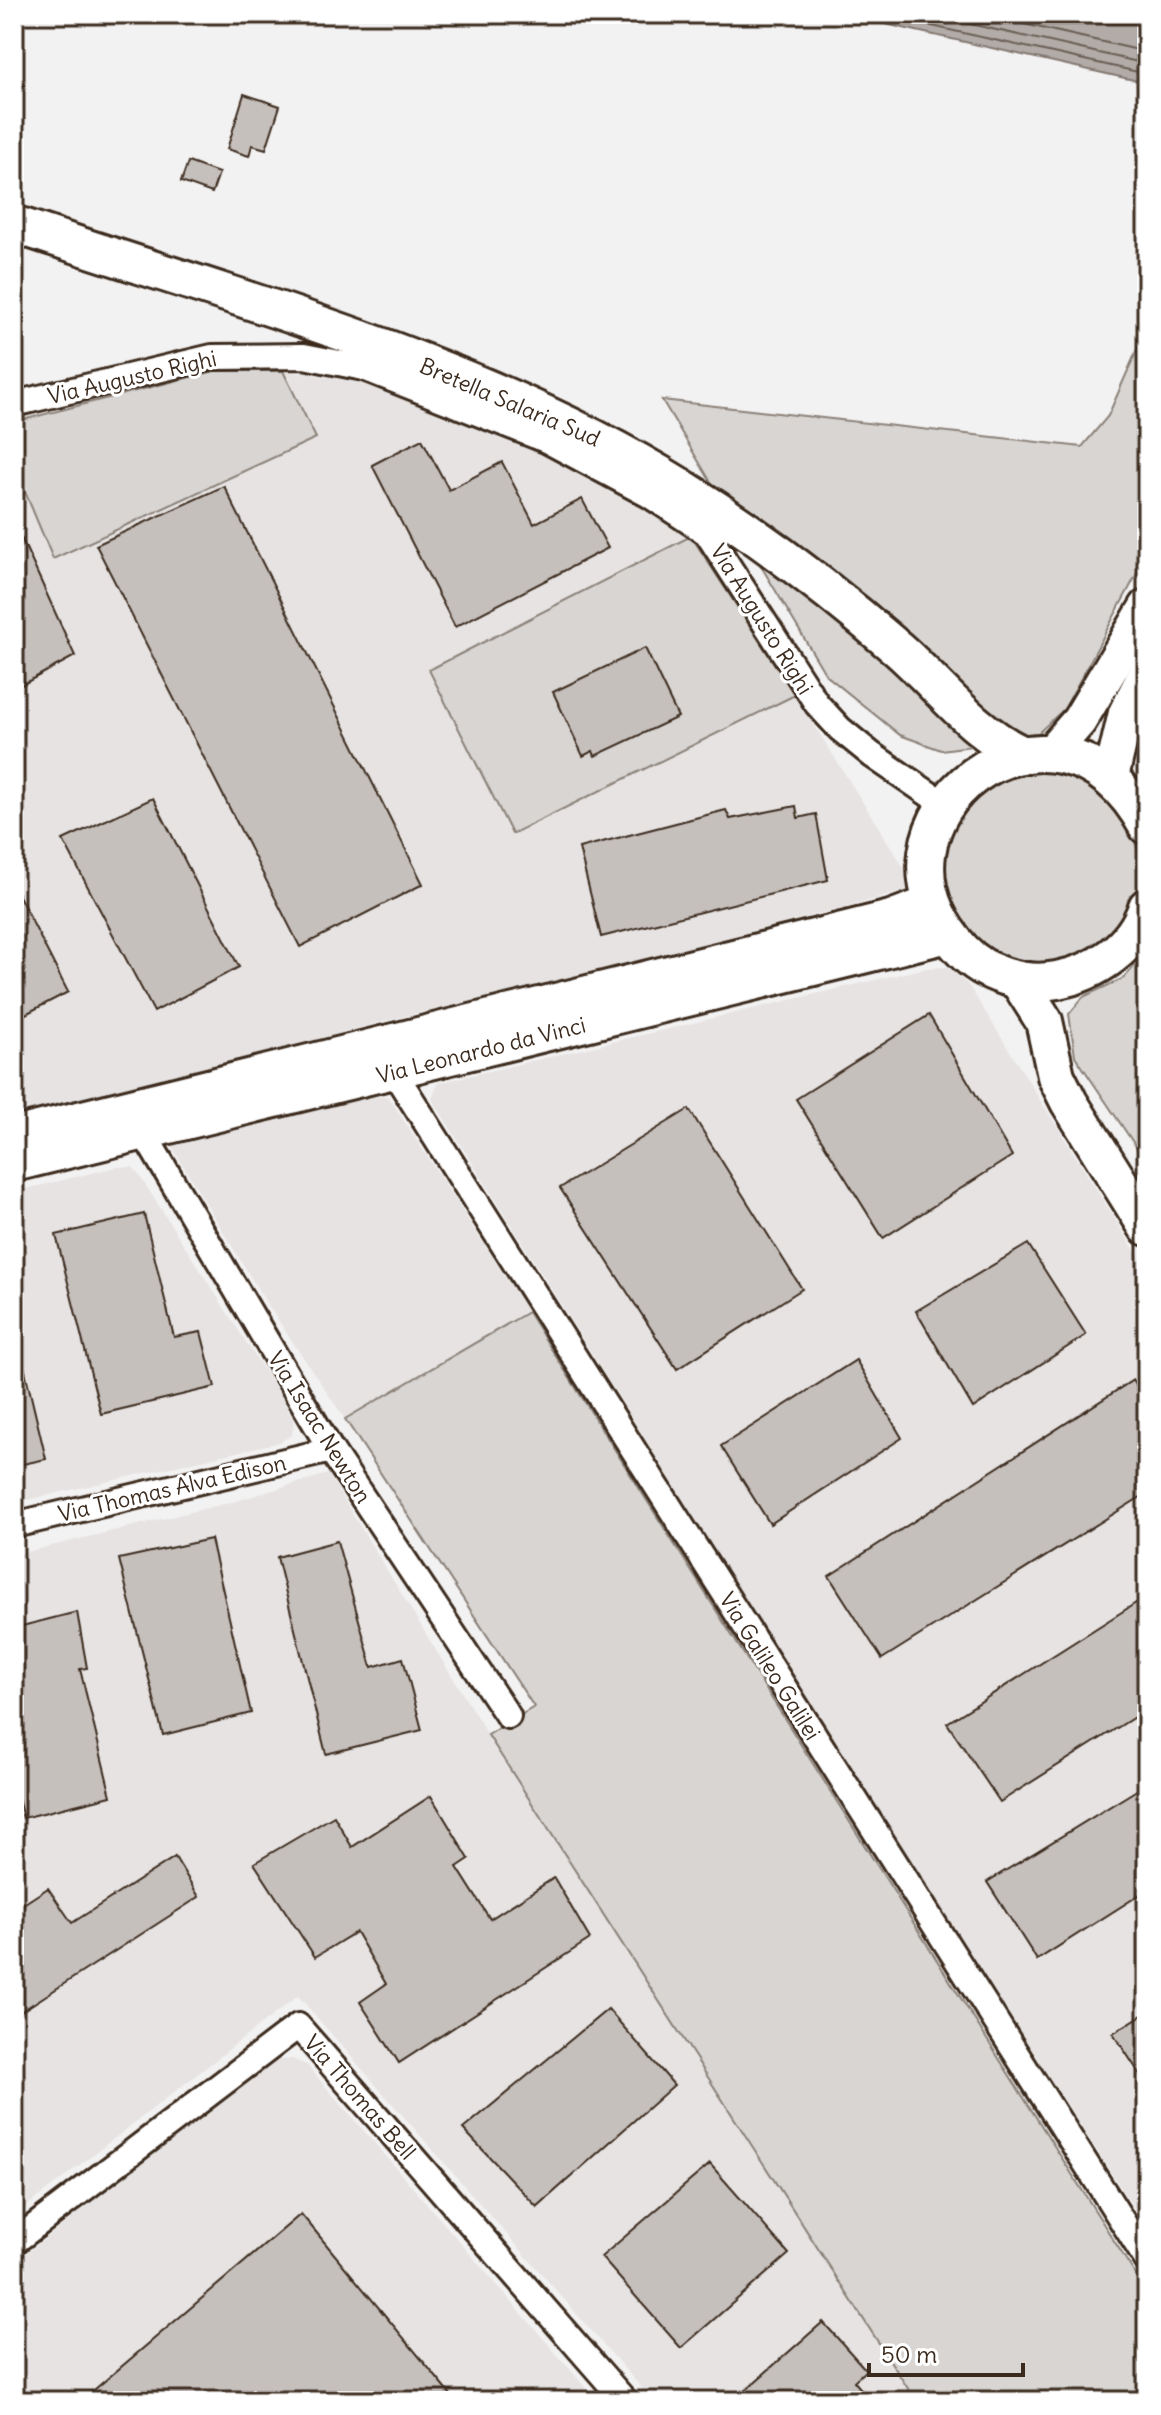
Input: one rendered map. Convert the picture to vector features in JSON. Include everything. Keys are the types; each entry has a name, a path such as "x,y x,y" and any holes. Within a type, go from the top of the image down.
{"main road":[{"name":"Bretella Salaria Sud","path":"14,224 475,382 611,446 682,488 806,573 897,648 980,729 1036,754 1083,761 1111,777"},
{"path":"1147,607 1079,721 1036,754 993,763 957,792 932,832 926,867 931,903 948,935 967,956 991,971 1018,980 1046,982 1077,977 1104,963 1127,942 1147,907"},
{"path":"1147,672 1126,713 1111,777 1133,799 1147,826"},
{"name":"Bretella Salaria Sud","path":"944,694 957,714 966,738 957,792"},
{"name":"Via Leonardo da Vinci","path":"14,1135 891,918 931,903"},
{"name":"Via Leonardo da Vinci","path":"14,1164 948,935"},
{"path":"1048,1032 1056,1007 1077,977"},
{"path":"1018,980 1040,1011 1062,1089 1147,1227"}],"street":[{"name":"Via Augusto Righi","path":"14,404 184,361 235,355 304,356 364,368 546,440 649,495 707,533 817,704 840,729 872,755 957,792"},
{"name":"Via Galileo Galilei","path":"394,1072 1147,2260"},
{"name":"Via Isaac Newton","path":"143,1132 331,1450 508,1716"},
{"name":"Via Thomas Alva Edison","path":"14,1525 331,1450"},
{"name":"Via Thomas Bell","path":"14,2242 298,2026 625,2401"}],"shaded area":[{"path":"1147,327 1147,555 1065,708 1036,735 987,744 941,750 900,735 826,675 662,400 1082,447 1108,416"},
{"path":"214,371 283,371 316,438 53,559 14,465 14,422"},
{"path":"283,371 362,381 445,412 553,456 691,536 430,670 513,834 795,695 917,888 590,974 393,1019 139,1086 14,1114 14,465 53,559 315,438"},
{"path":"691,536 795,695 512,834 429,670"},
{"path":"1047,770 1078,777 1105,793 1127,820 1139,853 1139,888 1128,921 1106,948 1041,972 976,950 942,897 946,834 986,786 1015,773"},
{"path":"1147,952 1147,1163 1075,1056 1069,1014 1083,997 1124,978"},
{"path":"948,967 969,986 1147,1270 1147,2229 832,1737 432,1099 438,1083 926,968"},
{"path":"388,1096 528,1312 345,1419 267,1304 170,1144 352,1098"},
{"path":"116,1167 133,1167 141,1178 282,1398 294,1421 292,1435 280,1442 14,1503 14,1192"},
{"path":"528,1312 1147,2293 1147,2401 916,2401 488,1735 534,1707 345,1419"},
{"path":"328,1474 502,1758 916,2401 653,2401 298,1996 14,2216 14,1555 232,1502"},
{"path":"292,2059 307,2065 586,2388 572,2401 14,2401 14,2263 273,2061"}],"water":[{"path":"841,14 1147,14 1147,83"}],"building":[{"path":"244,94 280,106 266,149 252,145 249,156 227,149"},
{"path":"188,162 219,173 212,193 181,182"},
{"path":"422,439 449,490 502,462 534,524 582,499 608,548 455,627 372,465"},
{"path":"224,486 423,884 300,947 96,545"},
{"path":"14,522 75,656 14,689"},
{"path":"645,648 678,717 595,756 593,751 583,756 553,692"},
{"path":"153,798 239,967 154,1012 63,840"},
{"path":"796,806 798,818 816,814 828,880 601,937 579,848 726,810 730,819"},
{"path":"14,886 68,992 14,1020"},
{"path":"929,1015 1012,1156 883,1238 796,1099"},
{"path":"689,1109 802,1289 677,1369 560,1188"},
{"path":"144,1214 174,1337 201,1332 215,1387 101,1414 56,1235"},
{"path":"1028,1244 1086,1335 973,1408 916,1311"},
{"path":"20,1350 46,1459 14,1466 14,1351"},
{"path":"856,1360 902,1438 770,1524 721,1446"},
{"path":"1133,1380 1147,1403 1147,1493 882,1659 829,1576"},
{"path":"211,1539 251,1713 163,1735 119,1559"},
{"path":"337,1541 372,1667 403,1658 422,1730 326,1754 277,1557"},
{"path":"1147,1596 1147,1709 1000,1802 947,1723"},
{"path":"77,1612 87,1668 80,1669 111,1796 23,1818 14,1783 14,1628"},
{"path":"1140,1788 1147,1799 1147,1890 1037,1960 987,1882"},
{"path":"431,1796 469,1859 457,1867 490,1919 554,1878 590,1939 399,2063 360,2002 386,1984 356,1932 315,1957 254,1863 334,1816 352,1847"},
{"path":"175,1857 199,1897 14,2016 14,1910 48,1888 72,1923"},
{"path":"608,2009 674,2085 537,2207 463,2129"},
{"path":"1147,2012 1147,2085 1113,2033"},
{"path":"710,2164 789,2254 681,2348 601,2257"},
{"path":"301,2214 456,2401 81,2401"},
{"path":"823,2322 866,2370 854,2381 871,2401 733,2401"}]}
